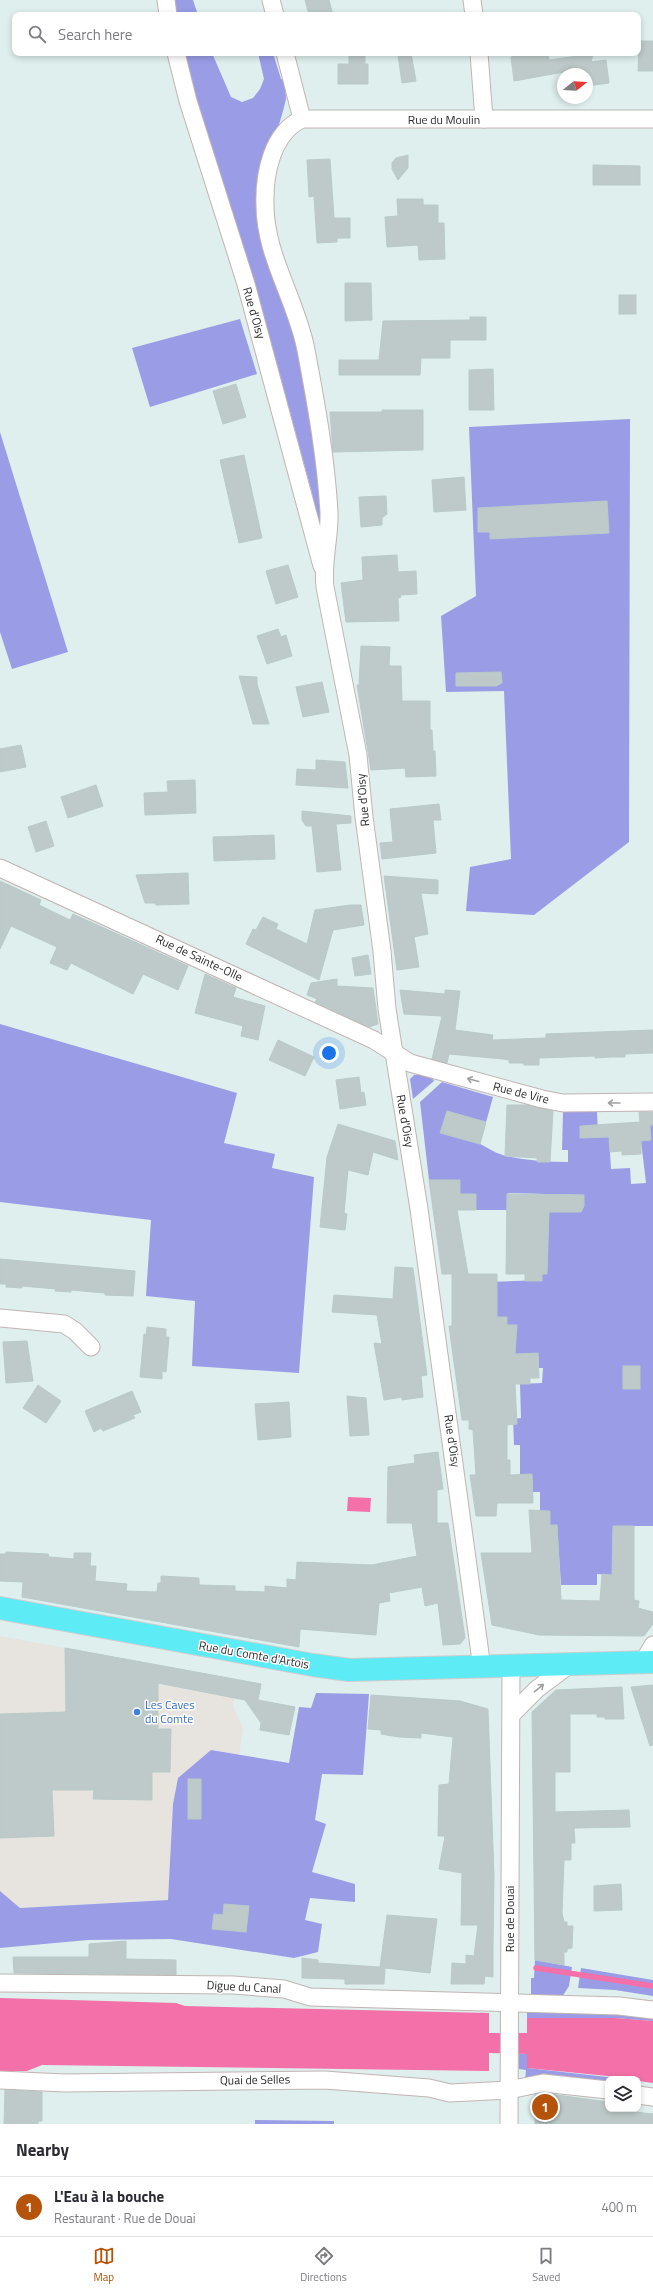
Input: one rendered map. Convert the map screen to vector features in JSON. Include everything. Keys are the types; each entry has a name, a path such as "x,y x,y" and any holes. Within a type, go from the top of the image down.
{"main road":[{"name":"Rue du Comte d'Artois","path":"0,1608 335,1668 379,1670 569,1665 650,1656"}],"street":[{"path":"166,0 168,12"},
{"path":"271,0 274,12"},
{"path":"472,0 474,12"},
{"name":"Rue d'Oisy","path":"177,56 188,101 254,315 324,575 358,755 364,817 394,1053 419,1209 482,1668"},
{"path":"286,56 302,119"},
{"path":"479,56 484,119"},
{"name":"Rue d'Oisy","path":"302,119 287,128 274,150 265,192 265,213 271,245 296,311 309,364 329,510 330,536 324,575"},
{"name":"Rue du Moulin","path":"302,119 653,119"},
{"name":"Rue de Sainte-Olle","path":"0,868 374,1040 394,1053"},
{"name":"Rue de Vire","path":"394,1053 410,1063 548,1100 572,1103 653,1102"},
{"path":"0,1318 64,1324 75,1331 91,1347"},
{"path":"512,1714 536,1689 569,1665"},
{"name":"Rue de Douai","path":"509,2124 512,1714 511,1666"},
{"name":"Digue du Canal","path":"0,1983 233,1985 284,1989 310,1997 619,2006 653,2010"},
{"name":"Quai de Selles","path":"0,2080 73,2082 325,2080 429,2088 450,2093 509,2090"},
{"path":"509,2090 543,2082 605,2090"},
{"path":"641,2095 653,2097"}],"shaded area":[{"path":"174,0 193,0 197,12 176,12"},
{"path":"185,56 213,56 231,97 242,102 253,98 260,89 264,79 259,56 274,56 281,79 285,81 286,99 261,185 292,318 323,488 320,533 312,493 268,331 193,90"},
{"path":"240,319 257,374 150,407 132,348"},
{"path":"630,419 629,842 534,915 466,911 470,867 511,859 504,691 446,692 441,616 476,596 469,427"},
{"path":"0,432 68,652 12,669 0,632"},
{"path":"0,1024 237,1093 224,1143 275,1154 272,1168 314,1177 299,1373 192,1366 195,1301 146,1296 151,1220 0,1202"},
{"path":"419,1074 432,1078 434,1081 413,1099 410,1079 414,1075"},
{"path":"442,1082 493,1097 480,1144 506,1156 521,1159 568,1162 568,1150 562,1150 563,1112 597,1111 598,1137 609,1137 611,1169 630,1168 631,1184 646,1183 641,1141 650,1125 653,1125 653,1526 613,1526 612,1575 597,1574 597,1585 561,1585 557,1525 550,1525 550,1511 540,1511 540,1492 533,1492 532,1475 520,1475 520,1445 514,1445 513,1419 521,1418 520,1384 542,1383 543,1368 539,1368 538,1353 495,1355 507,1325 507,1317 497,1317 497,1300 487,1300 489,1282 542,1280 542,1274 547,1273 549,1212 581,1212 584,1206 584,1195 508,1193 507,1210 476,1210 476,1194 460,1194 460,1180 429,1180 420,1102"},
{"path":"348,1497 371,1498 370,1512 347,1511"},
{"path":"0,1636 237,1679 233,1706 243,1728 239,1755 211,1750 173,1804 168,1900 20,1908 0,1891"},
{"path":"316,1693 369,1694 363,1775 322,1774 315,1820 326,1824 312,1872 355,1884 355,1902 310,1898 305,1920 322,1924 318,1952 294,1958 171,1939 88,1940 0,1948 0,1891 20,1908 168,1900 173,1804 178,1778 211,1750 289,1763 299,1707 311,1708"},
{"path":"535,1960 572,1967 569,1986 562,1997 531,1997 531,1978 534,1978"},
{"path":"581,1968 653,1980 653,1996 615,1990 578,1988"},
{"path":"0,1998 176,2003 185,2006 489,2013 489,2033 527,2033 527,2018 616,2018 653,2021 653,2083 641,2081 641,2076 608,2076 527,2068 527,2054 489,2053 489,2071 42,2065 27,2071 0,2071"},
{"path":"527,2012 653,2014 653,2021 616,2018 527,2018"},
{"path":"519,2054 527,2054 527,2068 605,2077 605,2086 525,2080 526,2070 519,2069"},
{"path":"255,2120 334,2121 334,2124 255,2124"}],"building":[{"path":"305,0 329,0 332,12 308,12"},
{"path":"641,41 653,41 653,71 638,71 638,56 641,56"},
{"path":"349,56 365,56 365,64 368,64 368,84 338,84 338,64 349,64"},
{"path":"398,56 412,56 416,81 402,83"},
{"path":"548,56 549,60 578,56 592,56 591,62 606,60 609,83 593,85 593,68 557,68 557,73 514,81 511,57"},
{"path":"408,155 408,168 398,180 392,169 392,163 396,158"},
{"path":"330,159 334,218 350,218 350,238 337,238 337,242 317,243 314,196 309,197 307,160"},
{"path":"593,165 640,166 640,185 593,185"},
{"path":"397,199 423,199 423,205 438,205 438,223 444,223 445,259 419,260 418,245 387,247 385,217 398,216"},
{"path":"345,283 371,283 372,320 345,321"},
{"path":"619,295 636,295 636,314 619,314"},
{"path":"470,317 486,317 486,340 450,340 450,358 421,358 420,375 339,375 339,360 379,360 383,321 470,320"},
{"path":"493,369 494,410 469,410 469,370"},
{"path":"236,384 246,417 223,424 213,391"},
{"path":"382,410 423,410 423,450 333,452 330,412 382,412"},
{"path":"244,455 262,538 239,543 220,460"},
{"path":"464,477 466,510 434,512 432,480"},
{"path":"386,496 387,514 382,518 382,525 361,527 359,497"},
{"path":"607,501 609,533 490,539 490,532 478,532 478,508"},
{"path":"397,555 398,572 416,571 417,594 400,595 401,597 398,598 399,621 346,622 341,583 363,580 362,557"},
{"path":"288,565 298,597 276,604 266,571"},
{"path":"278,629 281,637 286,635 292,656 267,664 257,636"},
{"path":"361,646 390,647 389,666 401,666 402,701 430,701 430,730 432,730 433,751 435,751 436,776 406,777 405,768 371,770 357,685 359,685"},
{"path":"501,672 502,683 496,686 456,686 456,673"},
{"path":"239,676 257,677 257,684 269,724 253,724"},
{"path":"322,682 329,712 303,717 296,687"},
{"path":"21,745 26,767 0,772 0,749"},
{"path":"316,760 345,762 348,788 296,785 297,769 316,770"},
{"path":"195,780 196,813 145,815 144,793 168,792 167,781"},
{"path":"96,785 103,806 68,818 61,797"},
{"path":"439,804 441,820 433,820 436,853 382,859 380,843 393,842 390,809"},
{"path":"302,811 351,816 351,823 336,824 341,870 317,872 312,826 306,826 302,820"},
{"path":"46,821 54,846 36,852 28,827"},
{"path":"274,835 275,859 214,861 213,837"},
{"path":"188,873 189,904 156,905 156,903 145,903 136,875"},
{"path":"384,876 438,880 438,894 421,893 428,934 414,937 419,967 397,970"},
{"path":"0,881 41,900 39,905 70,920 73,914 188,966 178,990 143,974 133,994 71,963 67,970 50,963 57,947 11,926 0,949"},
{"path":"361,905 364,925 333,930 319,980 246,944 253,929 256,930 263,917 278,924 276,929 307,944 315,910"},
{"path":"368,955 371,974 355,976 352,958"},
{"path":"205,974 236,988 233,997 265,1006 258,1040 241,1036 243,1026 195,1013"},
{"path":"337,979 337,986 373,988 378,1024 369,1027 315,1002 317,999 307,995 311,983"},
{"path":"400,990 445,994 445,990 460,991 455,1030 493,1035 492,1040 546,1038 546,1034 653,1030 653,1053 625,1054 625,1057 595,1058 595,1056 539,1058 539,1065 524,1065 524,1063 509,1063 509,1060 503,1059 449,1054 447,1063 432,1059 442,1016 404,1014"},
{"path":"278,1040 314,1057 305,1076 269,1060"},
{"path":"359,1077 361,1093 364,1092 366,1105 340,1109 336,1080"},
{"path":"507,1105 527,1105 553,1111 550,1162 537,1162 537,1158 505,1156"},
{"path":"447,1111 486,1122 480,1144 440,1133"},
{"path":"639,1112 653,1112 653,1125 650,1125 651,1140 641,1141 641,1154 622,1155 622,1151 610,1152 609,1137 580,1138 580,1126 640,1122"},
{"path":"338,1124 395,1141 398,1160 373,1152 368,1175 348,1170 344,1213 347,1214 345,1230 320,1227 327,1157"},
{"path":"429,1180 460,1180 460,1194 476,1194 476,1210 457,1210 468,1274 497,1274 497,1317 507,1317 507,1325 517,1325 515,1354 538,1353 539,1378 530,1378 530,1384 515,1384 517,1424 507,1425 507,1460 510,1460 510,1475 532,1474 533,1503 497,1503 496,1516 476,1516 470,1475 476,1475 473,1430 469,1429 469,1420 462,1420 449,1326 452,1326 452,1274 442,1274"},
{"path":"507,1194 584,1195 584,1206 581,1212 549,1212 547,1274 542,1274 542,1281 525,1281 525,1274 506,1274"},
{"path":"0,1259 135,1271 133,1296 105,1295 105,1293 71,1290 71,1292 55,1291 56,1289 22,1286 22,1288 6,1287 6,1284 0,1284"},
{"path":"395,1267 413,1268 427,1375 421,1376 423,1397 402,1400 402,1397 384,1400 374,1343 382,1344 377,1315 332,1312 334,1295 393,1299"},
{"path":"147,1327 166,1329 166,1337 169,1337 166,1372 162,1371 162,1379 140,1377 144,1334 146,1335"},
{"path":"27,1341 33,1381 6,1383 3,1342"},
{"path":"623,1366 640,1366 640,1389 623,1389"},
{"path":"38,1385 61,1401 46,1423 23,1408"},
{"path":"132,1391 141,1412 133,1415 135,1418 103,1431 101,1428 94,1432 85,1411"},
{"path":"347,1396 366,1398 369,1435 350,1436"},
{"path":"289,1402 291,1437 258,1440 255,1404"},
{"path":"438,1452 443,1489 437,1490 437,1523 448,1523 465,1638 460,1644 443,1645 438,1603 425,1606 422,1587 389,1593 390,1601 379,1603 376,1635 300,1629 299,1647 22,1597 23,1582 0,1581 0,1554 6,1554 6,1552 48,1554 49,1557 74,1559 74,1553 91,1553 90,1566 96,1566 95,1581 127,1584 126,1591 157,1592 158,1583 161,1583 161,1576 199,1578 199,1585 235,1586 235,1591 265,1592 265,1586 287,1588 287,1579 296,1580 297,1562 372,1565 417,1556 412,1523 387,1523 388,1467 415,1463 414,1455"},
{"path":"529,1510 550,1511 550,1525 557,1525 561,1600 600,1601 602,1574 612,1575 613,1526 634,1526 634,1600 639,1601 638,1608 653,1612 653,1624 644,1636 539,1635 492,1625 481,1553 532,1553"},
{"path":"65,1648 261,1684 258,1700 295,1707 289,1735 260,1730 261,1723 245,1700 158,1683 158,1729 171,1729 170,1772 152,1772 152,1800 93,1799 94,1790 52,1790 54,1836 0,1838 0,1714 66,1712"},
{"path":"653,1685 653,1745 650,1746 631,1687"},
{"path":"622,1687 624,1719 605,1719 605,1717 597,1717 597,1714 570,1714 570,1772 555,1772 555,1812 629,1810 630,1827 574,1828 575,1843 571,1843 571,1860 564,1860 562,1913 564,1922 567,1922 567,1926 573,1926 572,1948 567,1949 567,1952 564,1952 564,1965 535,1960 532,1712 556,1690"},
{"path":"371,1695 460,1701 488,1709 494,1876 493,1977 485,1976 484,1984 451,1984 452,1963 466,1964 466,1955 474,1956 478,1925 461,1925 462,1873 439,1869 445,1836 438,1836 439,1785 449,1784 453,1737 421,1733 421,1738 399,1737 381,1734 381,1730 368,1729"},
{"path":"188,1779 201,1779 201,1819 188,1819"},
{"path":"621,1884 622,1910 594,1911 594,1886"},
{"path":"224,1904 249,1906 246,1932 212,1929 214,1914 223,1915"},
{"path":"387,1915 437,1919 430,1973 385,1968 384,1984 345,1984 345,1979 302,1978 302,1958 318,1960 318,1963 380,1967"},
{"path":"126,1941 126,1959 176,1960 176,1975 14,1973 13,1957 89,1957 89,1944"},
{"path":"5,2090 42,2092 42,2121 38,2121 38,2124 4,2124"},
{"path":"543,2093 605,2102 605,2112 635,2112 653,2114 653,2124 535,2124 535,2095"}],"waterway":[{"path":"536,1968 653,1986"}],"place":[{"name":"Les Caves du Comte","path":"137,1712"},
{"name":"L'Eau à la bouche","path":"545,2107"}]}
